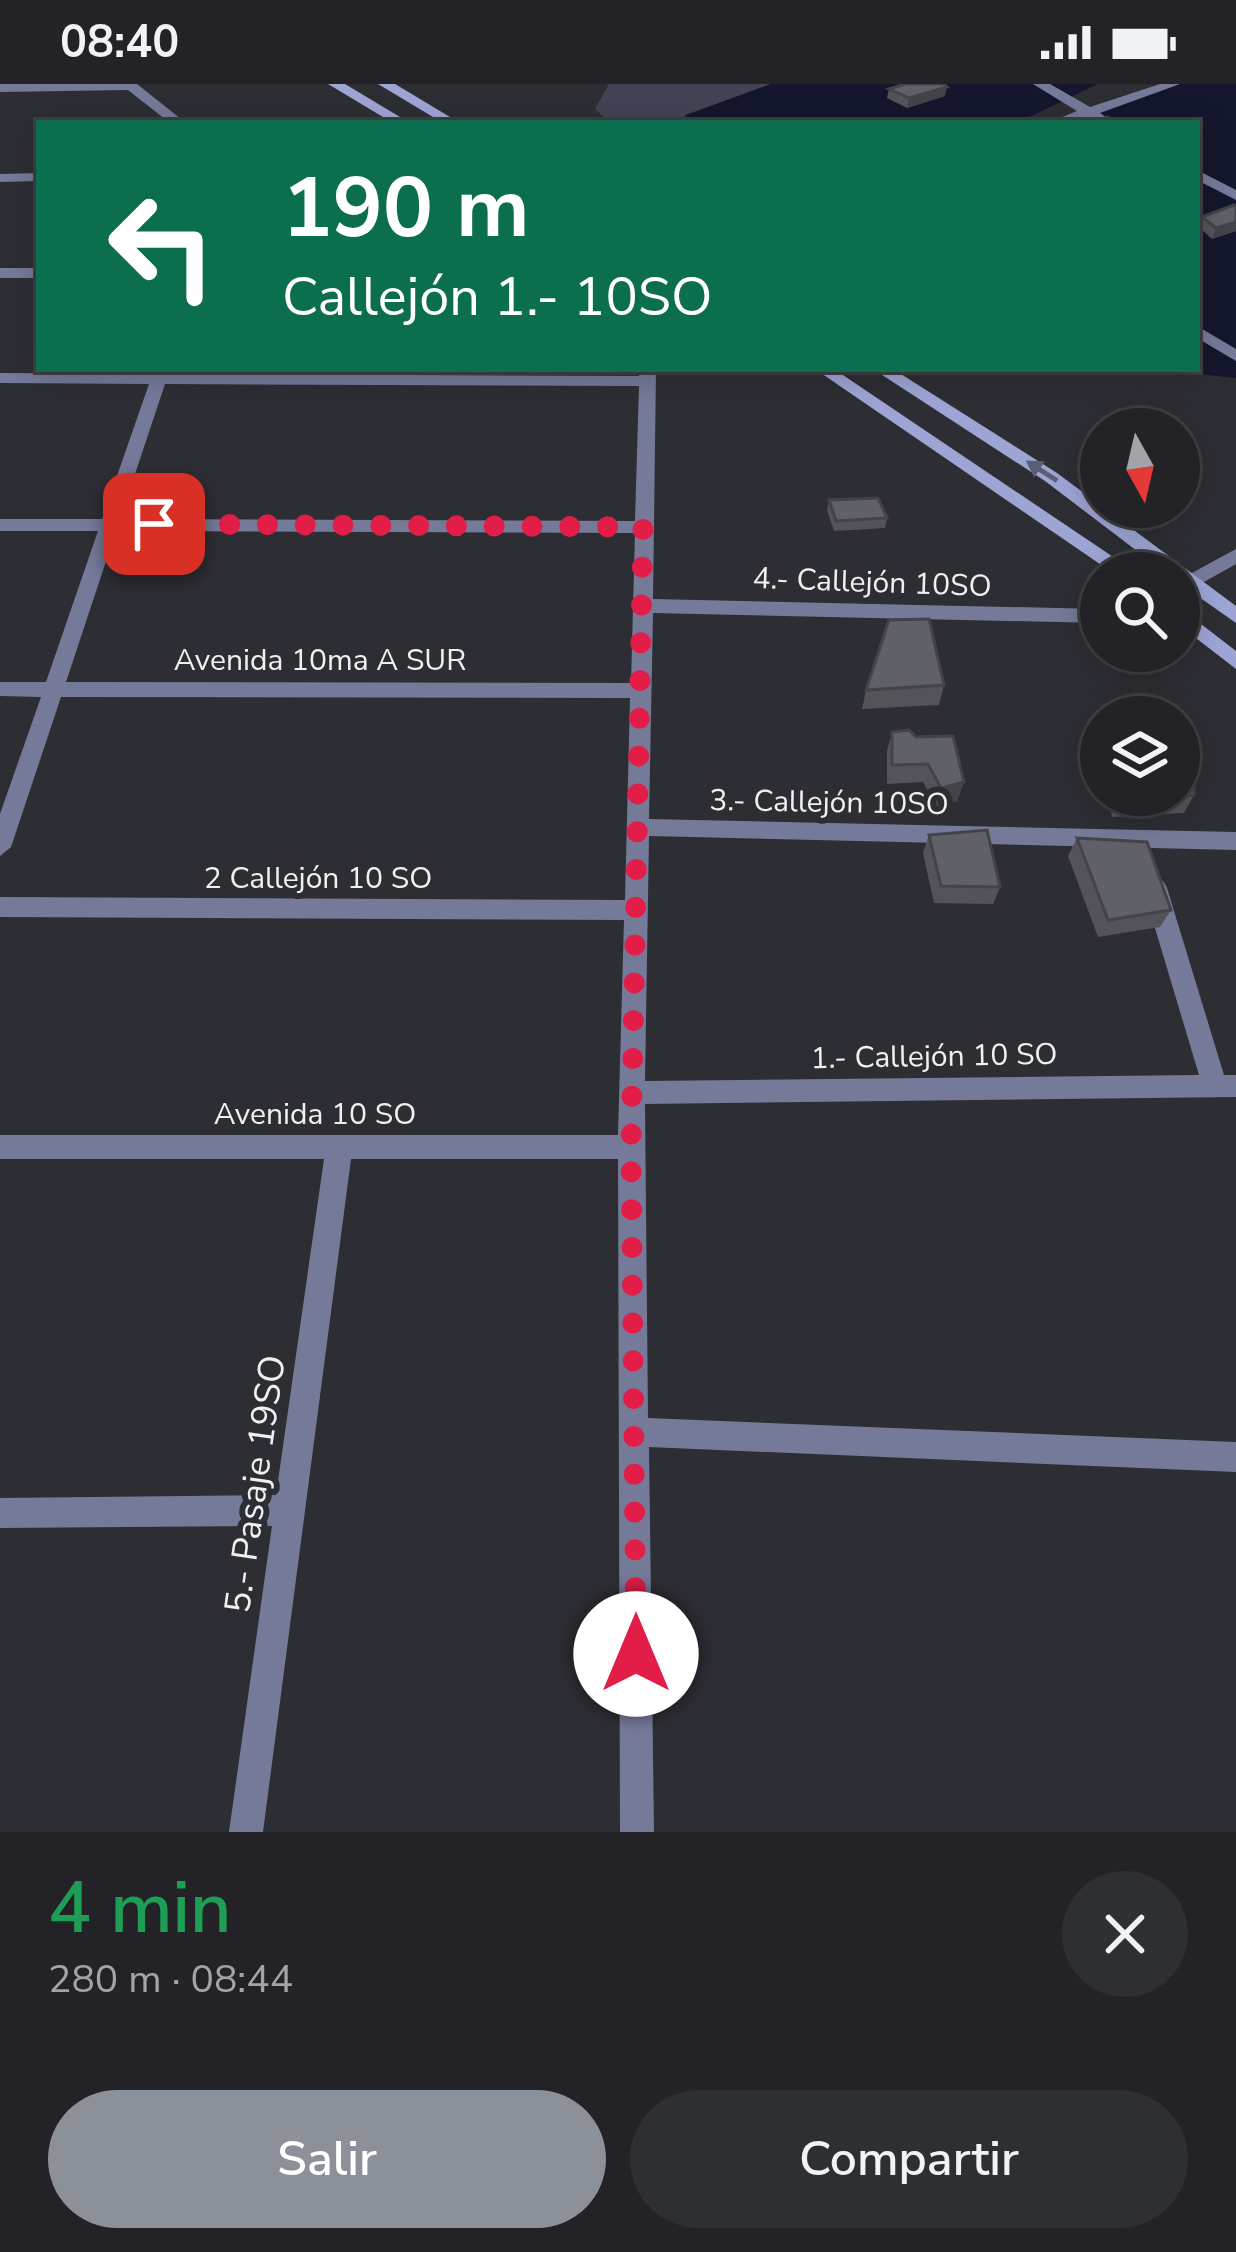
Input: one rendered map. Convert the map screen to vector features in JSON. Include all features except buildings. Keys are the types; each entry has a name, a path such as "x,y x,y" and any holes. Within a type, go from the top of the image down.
{"main road":[{"path":"334,84 398,120"},
{"path":"386,84 448,120"},
{"path":"828,372 1096,552"},
{"path":"886,372 1051,477 1145,552"},
{"path":"1200,593 1236,616"},
{"path":"1200,632 1236,662"}],"street":[{"path":"1040,84 1103,120"},
{"path":"1063,120 1173,84"},
{"path":"0,88 141,89 176,120"},
{"path":"1200,175 1232,190"},
{"path":"0,178 36,177"},
{"path":"0,273 36,273"},
{"path":"1200,333 1236,356"},
{"path":"0,847 160,375"},
{"path":"0,377 648,375 631,1147 637,1832"},
{"path":"0,525 643,527"},
{"path":"1200,575 1236,555"},
{"name":"4.- Callejón 10SO","path":"642,606 1080,616"},
{"name":"Avenida 10ma A SUR","path":"0,689 640,691"},
{"name":"3.- Callejón 10SO","path":"637,827 1236,841"},
{"path":"1141,840 1226,1086"},
{"name":"2 Callejón 10 SO","path":"0,907 636,910"},
{"name":"1.- Callejón 10 SO","path":"632,1093 1226,1086"},
{"name":"Avenida 10 SO","path":"0,1147 631,1147"},
{"name":"5.- Pasaje 19SO","path":"246,1832 339,1147"},
{"path":"635,1432 1236,1457"},
{"path":"0,1513 290,1510"}],"shaded area":[{"path":"609,84 771,84 685,115 688,120 608,120 595,109"},
{"path":"771,84 1098,84 1023,120 687,120 684,116"},
{"path":"1168,84 1236,84 1236,378 1177,372 1200,372 1200,120 1081,120"}],"route":[{"path":"154,524 643,527 631,1147 636,1654"}]}
